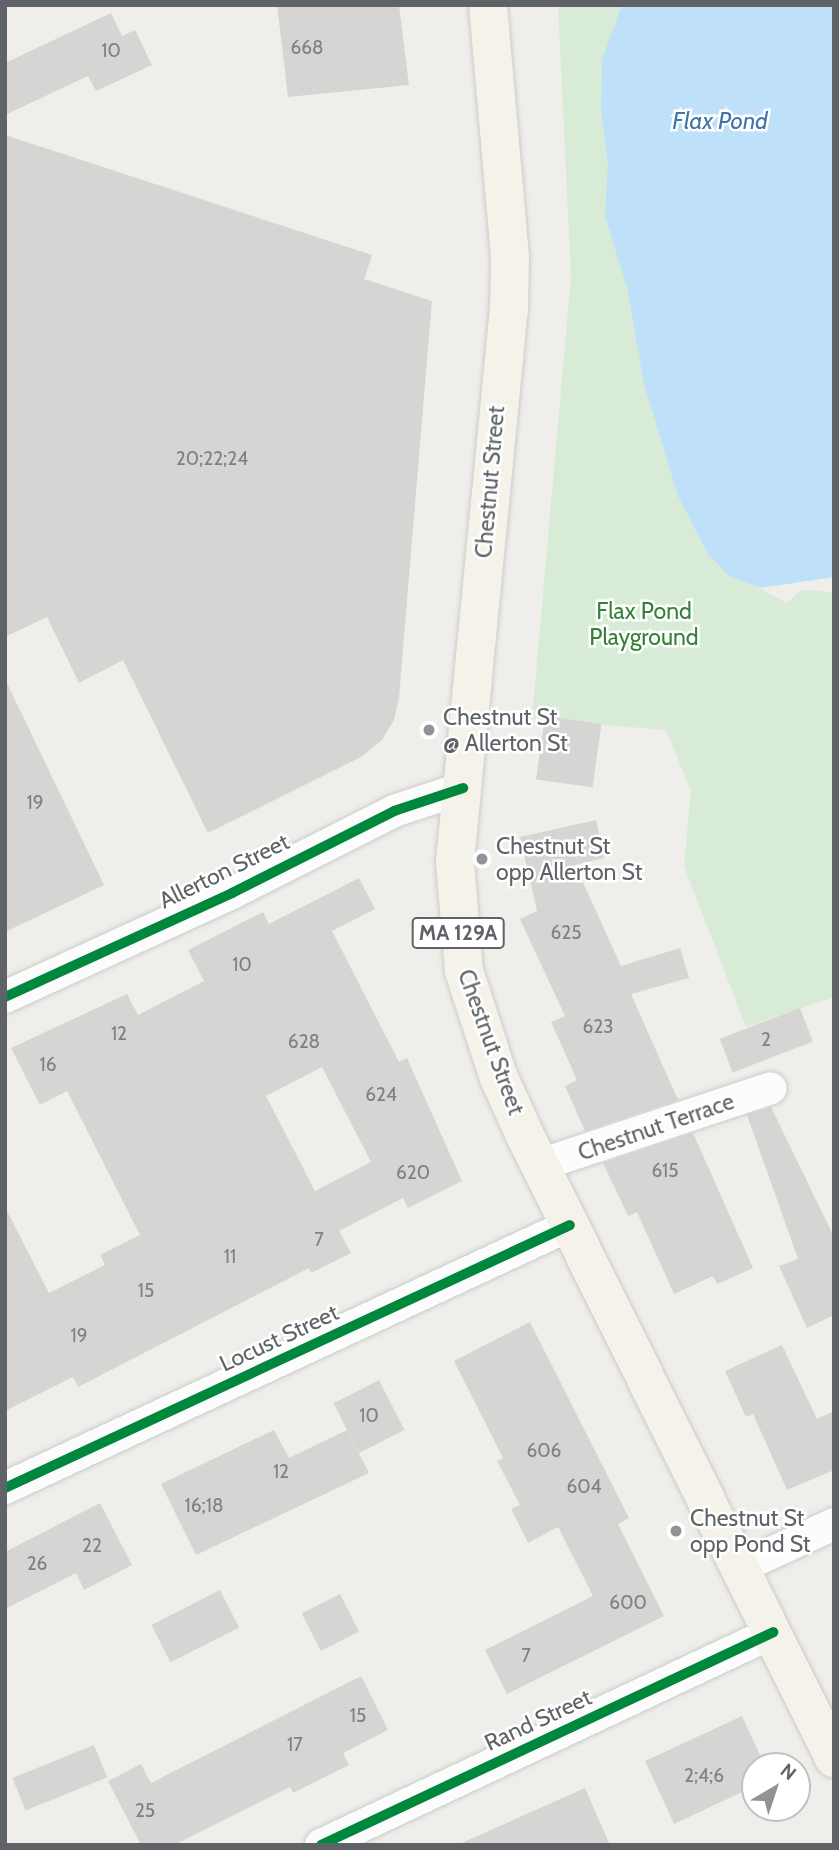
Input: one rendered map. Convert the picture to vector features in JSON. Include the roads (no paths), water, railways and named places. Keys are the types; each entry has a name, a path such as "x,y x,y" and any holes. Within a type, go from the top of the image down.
{"main road":[{"name":"Chestnut Street","path":"488,5 508,231 509,308 455,874 464,971 499,1078 834,1758"}],"street":[{"name":"Allerton Street","path":"5,997 232,893 394,811 463,788"},
{"name":"Chestnut Terrace","path":"540,1165 771,1088"},
{"name":"Locust Street","path":"5,1488 570,1225"},
{"path":"741,1567 834,1524"},
{"name":"Rand Street","path":"321,1845 773,1632"}],"water":[{"name":"Flax Pond","path":"622,5 834,5 834,577 761,588 729,576 708,554 678,496 644,384 628,292 605,215 608,165 601,111 602,60"}],"place":[{"name":"Chestnut St @ Allerton St","path":"429,730"},
{"name":"Chestnut St opp Allerton St","path":"482,859"},
{"name":"Chestnut St opp Pond St","path":"676,1531"}],"park label":[{"name":"Flax Pond Playground","path":"644,624"}]}
